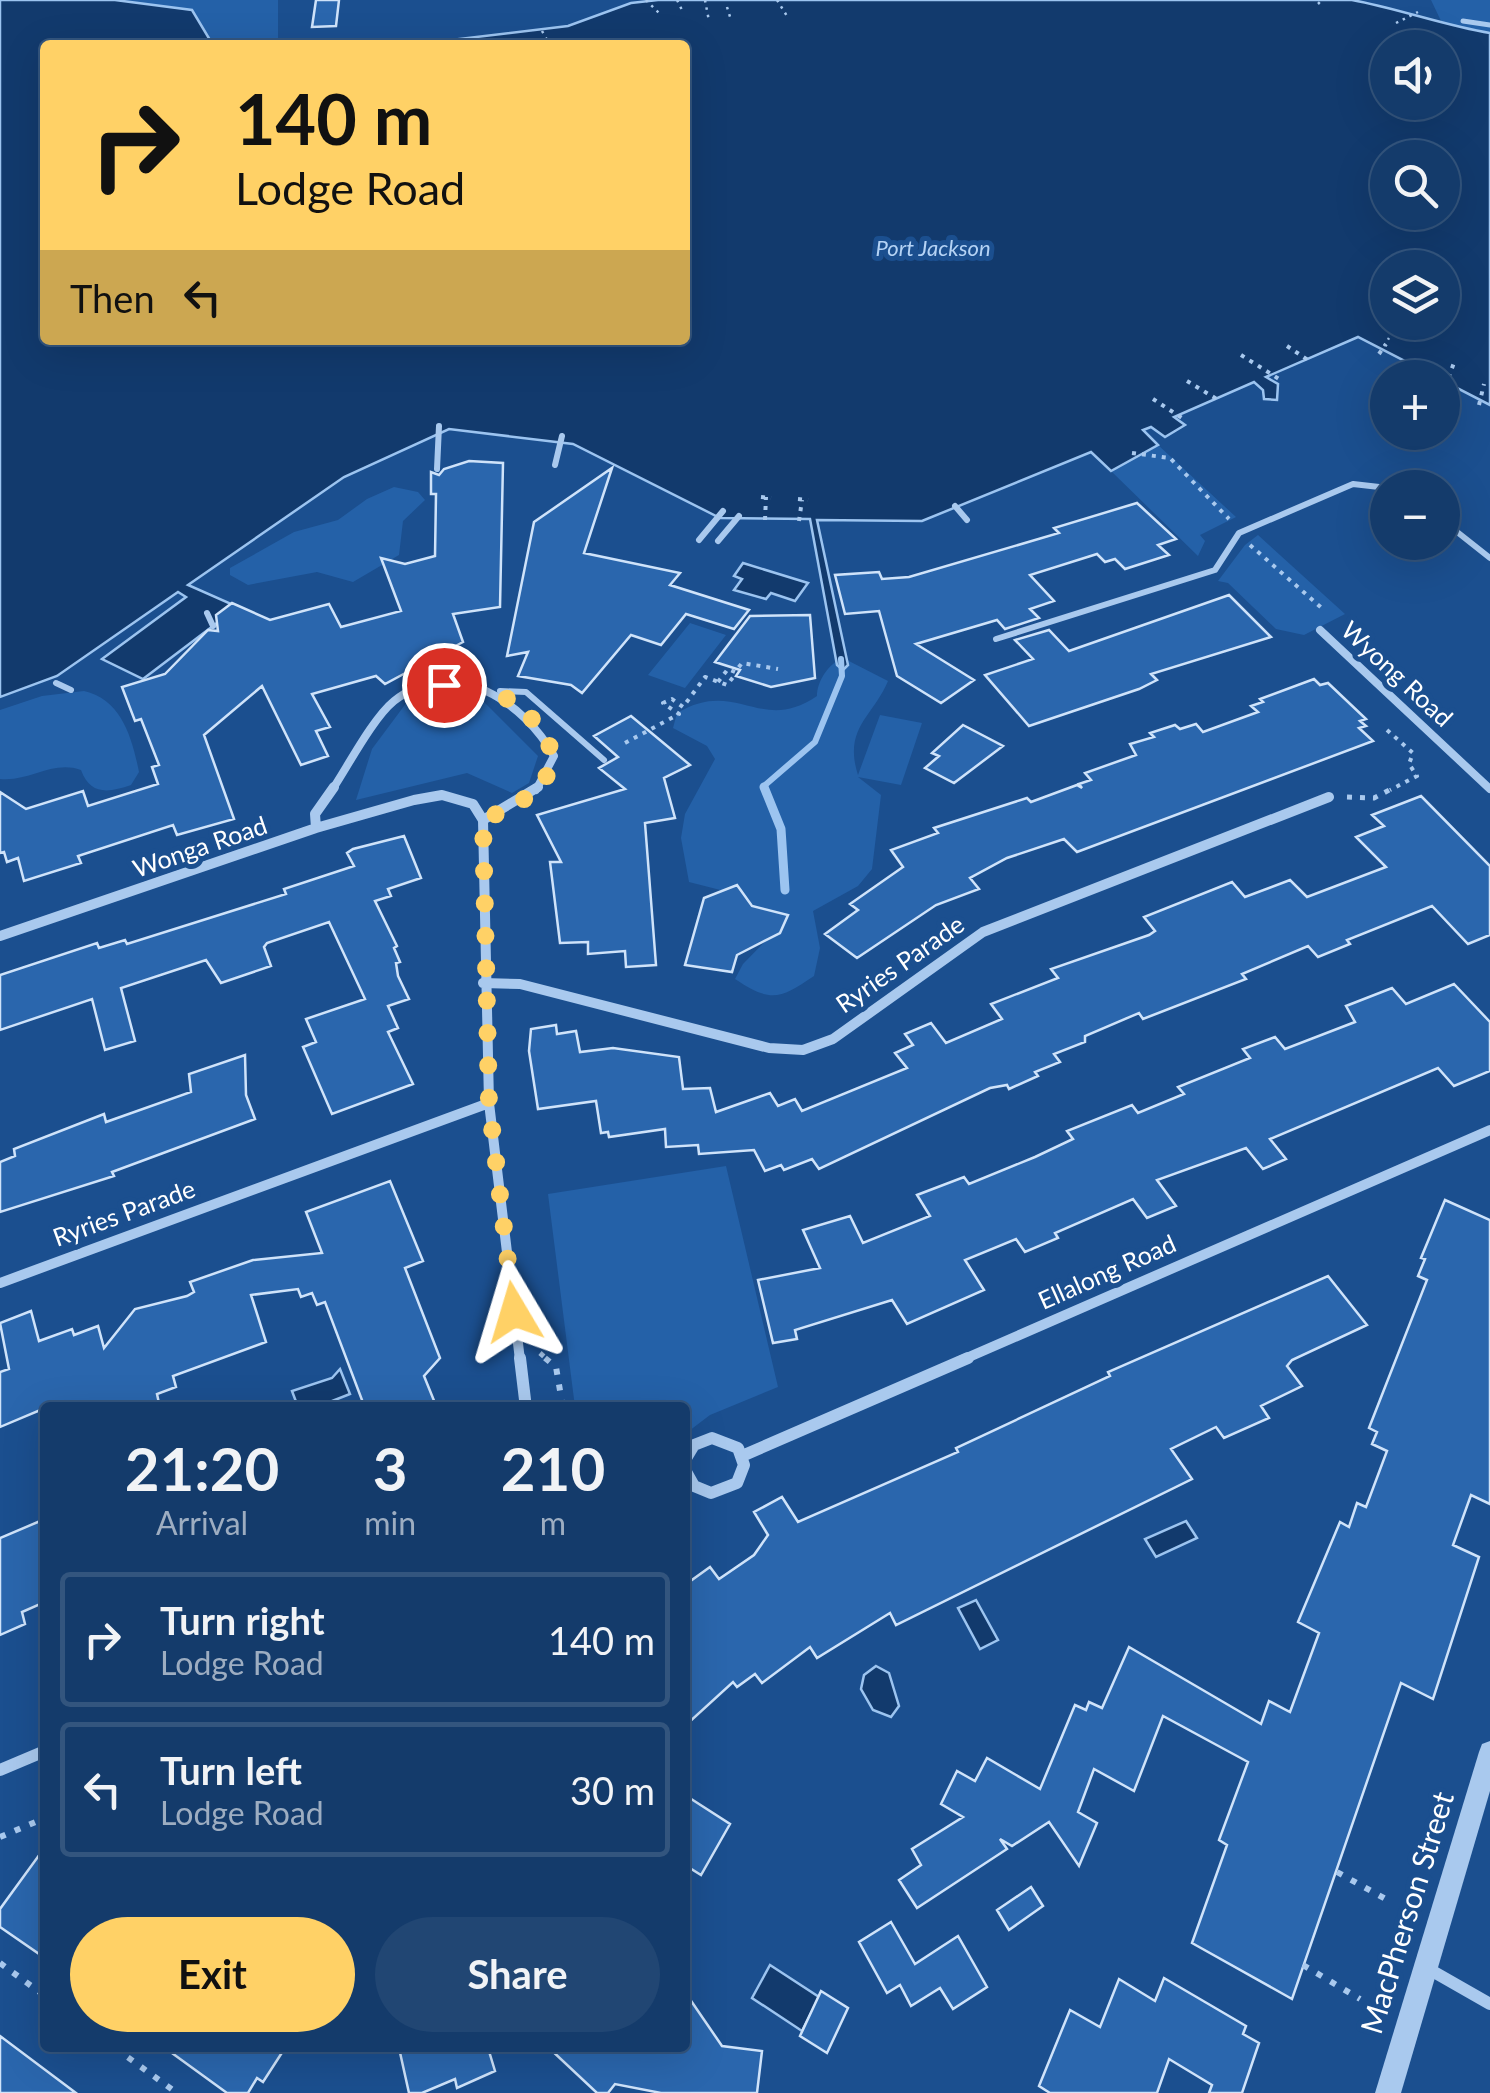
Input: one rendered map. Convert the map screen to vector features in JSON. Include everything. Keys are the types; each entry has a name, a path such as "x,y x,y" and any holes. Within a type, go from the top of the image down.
{"street":[{"name":"Wyong Road","path":"1320,630 1490,789"},
{"path":"316,828 315,814 392,701 404,694 444,685 500,691 540,729 554,756 540,787 526,800 483,820 489,1103 525,1402"},
{"name":"Wonga Road","path":"0,936 316,828 414,800 442,794 460,797 473,804 483,820"},
{"name":"Ryries Parade","path":"484,983 520,984 769,1048 803,1050 833,1038 983,932 1329,797"},
{"name":"Ryries Parade","path":"0,1283 489,1103"},
{"name":"Ellalong Road","path":"742,1456 1490,1130"},
{"path":"690,1452 694,1445 712,1438 731,1442 742,1456 742,1474 721,1492 702,1491 690,1476"},
{"name":"MacPherson Street","path":"1388,2093 1490,1752"},
{"path":"0,1770 40,1753"},
{"path":"1426,1967 1490,2004"}],"lane":[{"path":"1463,21 1490,25"},
{"path":"437,469 439,426"},
{"path":"555,464 562,436"},
{"path":"996,639 1215,570 1232,540 1245,530 1353,484 1370,486"},
{"path":"955,506 967,520"},
{"path":"699,540 723,512"},
{"path":"718,542 739,516"},
{"path":"1460,534 1490,558"},
{"path":"208,612 213,626"},
{"path":"56,683 71,690"},
{"path":"500,691 526,692 604,760"}],"path":[{"path":"646,0 660,13"},
{"path":"677,0 683,12"},
{"path":"706,0 709,22"},
{"path":"777,0 787,16"},
{"path":"726,6 731,20"},
{"path":"1396,23 1418,12"},
{"path":"542,32 547,40"},
{"path":"1379,354 1388,340"},
{"path":"1287,346 1312,362"},
{"path":"1242,355 1279,379"},
{"path":"1187,380 1220,402"},
{"path":"1479,405 1484,384"},
{"path":"1152,398 1185,420"},
{"path":"1132,453 1170,458 1231,521"},
{"path":"765,520 766,498"},
{"path":"799,521 803,500"},
{"path":"1248,543 1334,619"},
{"path":"718,682 728,670 736,672 742,664 778,669"},
{"path":"625,743 679,714 662,707 663,703 672,699 683,707 705,678 727,685 734,676"},
{"path":"1329,797 1374,798 1417,776 1409,764 1413,753 1387,730"},
{"path":"518,1347 542,1354 556,1366 563,1402"},
{"path":"4,1836 40,1820"},
{"path":"1337,1872 1391,1902"},
{"path":"0,1963 40,1992"},
{"path":"1303,1965 1360,1998"},
{"path":"121,2052 177,2093"}],"shaded area":[{"path":"115,0 278,0 278,40 210,40 192,10"},
{"path":"1431,0 1490,0 1490,33 1462,31 1442,23"},
{"path":"1158,445 1236,517 1200,535 1205,541 1198,556 1111,471"},
{"path":"394,487 418,492 425,500 403,521 399,555 353,582 317,572 248,585 230,575 230,568 294,532 338,520 367,499"},
{"path":"1258,535 1345,614 1304,635 1276,629 1228,583 1218,581 1245,545"},
{"path":"690,623 726,635 685,688 648,675"},
{"path":"843,658 888,681 857,734 854,759 858,775 880,715 922,723 901,785 858,777 881,795 872,869 858,886 813,911 820,948 814,976 792,990 767,995 735,979 743,964 780,926 740,895 689,882 681,838 685,814 715,759 707,746 673,728 677,713 698,704 733,702 780,710 797,706 817,696 825,673"},
{"path":"84,691 107,702 123,721 139,772 131,785 101,790 89,784 81,770 70,768 0,779 0,710 42,696"},
{"path":"440,693 478,696 538,756 529,783 512,793 467,773 356,800 372,749 407,702"},
{"path":"726,1166 778,1387 710,1415 690,1430 690,1402 574,1402 548,1194"}],"water":[{"name":"Port Jackson","path":"0,0 115,0 192,10 210,40 40,40 40,345 690,345 690,40 451,40 568,26 631,3 658,0 1352,0 1490,33 1490,405 1460,390 1460,360 1403,360 1358,337 1266,377 1278,384 1277,400 1264,399 1263,390 1254,382 1174,417 1185,425 1165,437 1151,427 1143,430 1158,445 1111,471 1091,452 922,521 817,520 848,665 843,670 837,665 810,519 720,518 573,444 449,429 344,477 188,585 238,607 143,679 102,659 186,597 178,592 57,676 0,697"},
{"path":"743,563 808,583 795,601 771,593 766,599 734,590 742,579 734,576"},
{"path":"340,1369 350,1394 330,1402 296,1402 292,1391 332,1378"},
{"path":"1186,1521 1197,1538 1156,1557 1145,1539"},
{"path":"976,1600 998,1640 980,1649 958,1608"},
{"path":"876,1666 889,1673 899,1706 891,1717 873,1710 861,1689 864,1675"},
{"path":"770,1965 819,1997 802,2031 752,1998"}],"building":[{"path":"316,0 339,0 336,26 312,27"},
{"path":"469,461 503,463 500,607 453,614 463,642 385,684 376,676 312,694 330,727 316,731 328,756 301,765 262,686 204,735 234,819 177,835 173,825 78,856 81,863 24,881 18,858 7,862 4,852 0,853 0,792 26,809 83,791 88,806 158,784 152,767 159,765 141,719 135,721 122,687 165,674 208,630 218,631 216,615 232,603 270,620 329,604 341,627 401,611 381,558 405,564 435,556 436,494 431,494 431,472 439,475 444,469"},
{"path":"612,468 584,553 680,573 670,585 749,610 734,629 686,614 661,645 631,635 582,693 571,685 518,676 528,652 507,656 534,522"},
{"path":"1137,503 1176,539 1158,545 1169,555 1125,569 1115,559 1105,562 1097,554 1030,575 1054,601 1030,609 1039,618 1005,629 997,620 916,644 974,680 941,703 897,676 879,611 845,614 835,575 879,572 882,579 909,577 1059,533 1054,528"},
{"path":"1229,595 1271,637 1151,674 1157,680 1139,689 1029,726 985,675 1033,659 1015,640 1049,630 1069,651"},
{"path":"810,615 815,678 771,687 736,676 740,670 715,662 750,616"},
{"path":"1314,679 1320,685 1328,683 1366,719 1360,721 1366,726 1359,728 1373,741 1077,852 1064,839 1007,858 970,878 979,889 936,905 857,958 825,934 858,910 850,904 903,867 891,850 938,833 934,828 1027,798 1031,802 1077,785 1082,788 1079,784 1091,780 1085,773 1136,755 1130,744 1154,737 1150,733 1175,725 1180,729 1196,724 1203,732 1258,712 1251,706 1263,702 1260,699"},
{"path":"631,716 690,765 664,778 675,818 645,823 656,965 626,967 625,951 588,954 588,942 560,943 550,862 561,862 537,815 625,789 599,768 618,757 594,736"},
{"path":"963,725 1003,746 954,783 925,768 939,756 932,753"},
{"path":"1421,796 1490,866 1490,935 1468,944 1432,906 1347,940 1350,944 1318,957 1308,946 1242,974 1246,979 1143,1019 1139,1013 1085,1036 1085,1042 1054,1054 1060,1062 1035,1072 1038,1076 1009,1089 1007,1085 990,1088 819,1169 812,1159 784,1170 781,1165 765,1171 754,1150 699,1154 698,1145 666,1147 665,1129 609,1137 608,1132 601,1133 596,1101 538,1109 529,1051 531,1029 556,1025 557,1034 576,1031 580,1052 613,1048 679,1057 683,1089 710,1088 716,1112 770,1093 778,1106 795,1099 802,1111 907,1068 895,1053 913,1045 905,1034 931,1023 946,1043 1002,1019 991,1004 1058,978 1051,969 1149,935 1155,931 1144,917 1232,882 1245,897 1290,880 1307,897 1386,867 1356,837 1384,826 1372,815"},
{"path":"404,836 421,878 388,889 391,896 375,901 397,946 394,948 400,962 396,963 398,976 409,999 388,1006 398,1028 388,1032 413,1084 332,1114 303,1047 316,1042 306,1019 365,999 329,922 267,943 264,947 271,966 221,983 206,960 121,988 135,1041 105,1050 92,999 0,1030 0,975 97,943 99,948 125,940 127,944 286,894 284,889 354,866 347,853 353,849"},
{"path":"737,885 752,906 788,915 780,933 737,955 732,972 685,965 704,898"},
{"path":"1454,984 1490,1022 1490,1071 1454,1086 1438,1068 1270,1139 1286,1159 1263,1169 1246,1148 1157,1180 1176,1206 1147,1218 1133,1199 1055,1233 1058,1238 1025,1252 1016,1239 965,1260 984,1290 907,1324 892,1300 795,1330 797,1339 773,1343 758,1280 820,1268 803,1230 850,1216 863,1243 930,1216 917,1195 964,1177 969,1184 1035,1157 1073,1139 1067,1131 1132,1105 1138,1113 1184,1094 1178,1087 1250,1058 1243,1049 1275,1037 1285,1049 1355,1022 1346,1006 1392,988 1406,1004"},
{"path":"245,1055 246,1095 255,1119 112,1172 114,1176 0,1212 0,1162 15,1156 14,1149 104,1114 106,1122 191,1092 189,1074"},
{"path":"390,1181 423,1261 405,1268 440,1358 424,1376 435,1402 363,1402 325,1302 317,1305 312,1293 301,1297 298,1289 251,1295 266,1342 173,1376 176,1387 157,1394 159,1402 40,1402 40,1410 0,1427 0,1372 9,1369 0,1323 31,1311 39,1341 72,1329 74,1335 98,1326 104,1348 135,1309 187,1296 194,1292 190,1282 253,1260 322,1253 306,1212"},
{"path":"1445,1200 1490,1220 1490,1504 1471,1495 1453,1545 1479,1557 1433,1699 1401,1683 1292,1999 1192,1943 1227,1845 1219,1840 1248,1762 1163,1716 1134,1791 1094,1769 1078,1812 1097,1823 1079,1866 1049,1822 1012,1846 1000,1839 1007,1849 917,1908 899,1880 921,1865 912,1849 963,1817 941,1804 957,1771 975,1781 987,1758 1040,1789 1075,1705 1086,1710 1089,1702 1102,1708 1129,1647 1261,1724 1269,1701 1290,1712 1319,1633 1298,1622 1340,1522 1349,1527 1357,1503 1366,1507 1387,1451 1372,1444 1377,1432 1369,1428 1427,1280 1418,1276 1425,1259 1421,1258"},
{"path":"1328,1276 1367,1325 1292,1360 1287,1366 1302,1386 1261,1406 1269,1418 1224,1438 1216,1427 1171,1449 1192,1479 896,1625 890,1613 817,1658 810,1647 762,1683 755,1674 737,1687 733,1682 690,1721 690,1581 710,1567 719,1579 754,1555 768,1535 754,1512 782,1497 798,1522 958,1452 956,1448 1110,1376 1108,1372"},
{"path":"40,1521 40,1604 22,1612 25,1624 0,1635 0,1538"},
{"path":"690,1798 730,1824 701,1875 690,1868"},
{"path":"40,1854 40,1955 0,1927 0,1909"},
{"path":"1031,1887 1043,1906 1009,1930 997,1910"},
{"path":"891,1922 915,1964 958,1936 987,1987 953,2009 940,1988 911,2006 900,1985 887,1993 859,1942"},
{"path":"1164,1978 1246,2026 1243,2034 1259,2043 1242,2093 1209,2093 1212,2085 1169,2059 1157,2093 1050,2093 1039,2086 1070,2010 1100,2027 1119,1979 1155,2001"},
{"path":"821,1991 848,2008 827,2053 800,2036"},
{"path":"690,1999 722,2046 762,2051 757,2093 661,2093 615,2084 608,2093 597,2093 553,2052 690,2052"},
{"path":"0,2036 76,2093 0,2093"},
{"path":"171,2052 282,2052 263,2082 257,2078 248,2093 227,2093"},
{"path":"400,2052 489,2052 495,2071 457,2088 455,2079 422,2093 409,2093"}],"waterway":[{"path":"765,789 815,742 842,676 841,659"},
{"path":"765,789 781,829 785,890"}],"route":[{"path":"444,685 500,691 540,729 554,756 552,768 540,787 526,800 483,820 489,1103 514,1312"}]}
